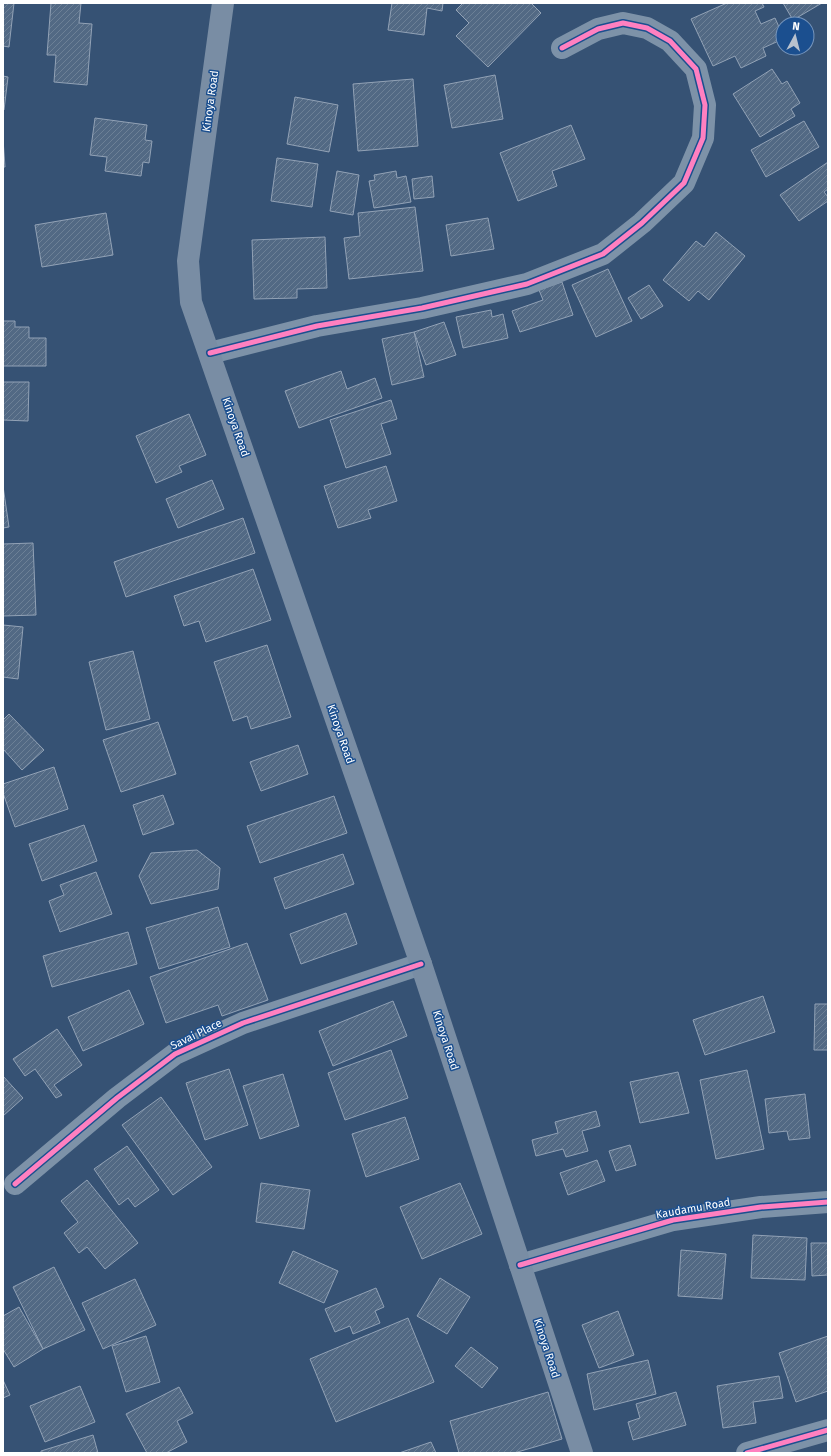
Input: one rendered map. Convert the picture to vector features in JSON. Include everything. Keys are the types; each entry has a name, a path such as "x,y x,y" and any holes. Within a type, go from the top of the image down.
{"main road":[{"name":"Kinoya Road","path":"223,3 188,261 191,302 210,353 421,964 582,1453"}],"street":[{"path":"210,353 317,326 422,308 527,284 603,254 642,223 684,183 703,138 705,105 696,69 670,42 647,28 623,23 598,28 562,48"},
{"name":"Savai Place","path":"14,1184 117,1098 175,1054 243,1023 421,964"},
{"name":"Kaudamu Road","path":"520,1265 673,1220 761,1207 828,1202"},
{"path":"747,1453 828,1430"}],"building":[{"path":"3,3 14,3 9,47 3,46"},
{"path":"51,3 81,3 79,23 92,24 87,85 54,82 56,55 47,55"},
{"path":"392,3 443,3 442,11 427,8 424,35 388,30"},
{"path":"463,3 531,3 541,13 488,67 456,36 469,23 456,10"},
{"path":"727,3 762,3 764,7 755,11 761,24 775,18 775,43 763,48 766,56 741,68 735,56 713,66 691,19"},
{"path":"783,3 822,3 800,16 791,16"},
{"path":"772,69 782,84 787,81 800,103 791,109 795,116 760,137 733,94"},
{"path":"495,75 503,119 452,128 444,85"},
{"path":"3,76 8,77 4,110 3,109"},
{"path":"413,79 418,146 358,151 353,84"},
{"path":"295,97 338,105 329,152 287,144"},
{"path":"95,118 147,125 145,140 152,141 149,163 143,162 141,176 105,171 107,157 90,155"},
{"path":"804,121 819,147 766,177 751,150"},
{"path":"571,125 585,159 552,171 557,186 518,201 500,153"},
{"path":"3,139 5,167 3,167"},
{"path":"277,158 318,164 312,207 271,201"},
{"path":"828,162 828,189 824,192 828,197 828,201 799,221 780,195"},
{"path":"337,171 359,175 353,215 330,211"},
{"path":"396,171 397,178 406,176 411,202 374,208 369,181 375,180 374,175"},
{"path":"432,176 434,197 414,199 412,179"},
{"path":"415,207 423,271 349,279 344,238 360,236 358,213"},
{"path":"106,213 113,255 42,267 35,225"},
{"path":"488,218 494,249 451,256 446,225"},
{"path":"716,232 745,256 709,300 698,291 689,301 663,280 696,241 704,247"},
{"path":"325,237 327,288 297,289 297,298 254,299 252,240"},
{"path":"608,269 632,321 596,337 572,285"},
{"path":"562,282 573,315 520,332 512,311 543,300 539,290"},
{"path":"649,285 663,306 641,319 628,298"},
{"path":"491,310 492,317 503,314 508,338 463,348 456,317"},
{"path":"3,321 15,321 15,327 29,327 29,338 46,338 46,366 3,366"},
{"path":"444,322 456,355 426,365 414,332"},
{"path":"414,332 424,377 392,385 382,339"},
{"path":"341,371 347,389 375,378 382,398 299,428 285,391"},
{"path":"3,382 29,382 28,421 3,420"},
{"path":"391,400 397,419 381,424 391,454 346,468 330,420"},
{"path":"189,414 206,455 179,466 182,472 156,483 136,436"},
{"path":"386,466 397,501 368,510 371,518 338,528 324,486"},
{"path":"212,480 224,509 178,528 166,499"},
{"path":"3,486 9,527 3,528"},
{"path":"243,518 255,553 126,597 114,562"},
{"path":"33,543 36,615 3,616 3,544"},
{"path":"253,569 271,620 206,642 199,621 184,626 174,596"},
{"path":"3,625 23,627 18,679 3,677"},
{"path":"267,645 291,717 251,729 247,716 233,721 214,662"},
{"path":"133,651 150,719 106,730 89,662"},
{"path":"9,714 44,750 22,770 3,749 3,720"},
{"path":"158,722 176,774 121,792 103,740"},
{"path":"298,745 308,774 261,791 250,762"},
{"path":"54,767 68,809 15,827 3,793 3,784"},
{"path":"163,795 174,824 143,835 133,805"},
{"path":"334,796 347,833 260,863 247,826"},
{"path":"84,825 97,861 42,881 29,844"},
{"path":"197,850 220,868 218,889 151,904 139,876 151,853"},
{"path":"343,854 354,884 285,909 274,878"},
{"path":"96,872 112,914 60,932 49,901 64,895 60,885"},
{"path":"218,907 230,947 159,969 146,928"},
{"path":"346,913 357,944 301,964 290,934"},
{"path":"128,932 137,964 52,987 43,956"},
{"path":"247,943 268,1000 222,1016 218,1005 166,1023 150,977"},
{"path":"129,990 144,1024 83,1051 68,1017"},
{"path":"763,996 775,1032 705,1055 693,1020"},
{"path":"393,1001 407,1036 333,1066 319,1031"},
{"path":"815,1004 828,1004 828,1050 814,1050"},
{"path":"57,1029 82,1065 54,1085 62,1095 56,1098 35,1069 25,1076 13,1059"},
{"path":"391,1050 408,1098 345,1120 328,1073"},
{"path":"229,1069 248,1125 205,1140 186,1083"},
{"path":"747,1070 764,1149 716,1159 700,1080"},
{"path":"678,1072 689,1113 640,1123 630,1082"},
{"path":"283,1074 299,1126 260,1139 243,1086"},
{"path":"3,1076 23,1098 3,1116"},
{"path":"805,1094 810,1138 789,1140 787,1131 769,1133 765,1099"},
{"path":"161,1097 212,1167 173,1195 122,1125"},
{"path":"596,1111 600,1126 582,1131 588,1151 566,1157 563,1149 536,1156 532,1140 558,1133 555,1122"},
{"path":"405,1117 419,1159 366,1177 352,1134"},
{"path":"630,1145 636,1165 616,1171 609,1151"},
{"path":"127,1146 159,1190 135,1207 128,1198 119,1205 94,1169"},
{"path":"597,1160 605,1181 568,1195 560,1173"},
{"path":"87,1180 138,1243 105,1269 87,1247 79,1253 64,1233 78,1222 61,1201"},
{"path":"261,1183 310,1190 304,1229 256,1222"},
{"path":"460,1183 482,1234 422,1259 400,1207"},
{"path":"753,1235 807,1238 805,1280 751,1278"},
{"path":"811,1243 828,1243 828,1275 812,1276"},
{"path":"681,1250 726,1254 722,1299 678,1296"},
{"path":"293,1251 338,1271 324,1303 279,1283"},
{"path":"54,1267 85,1330 43,1349 13,1287"},
{"path":"440,1278 470,1297 447,1334 417,1316"},
{"path":"135,1279 156,1325 103,1349 82,1303"},
{"path":"376,1288 384,1307 375,1311 380,1323 353,1334 350,1326 335,1332 325,1309"},
{"path":"19,1307 43,1349 14,1367 3,1349 3,1316"},
{"path":"618,1311 634,1355 599,1368 582,1325"},
{"path":"408,1318 434,1382 336,1422 310,1359"},
{"path":"146,1336 160,1382 126,1392 112,1346"},
{"path":"828,1336 828,1391 796,1402 779,1353"},
{"path":"471,1347 498,1368 482,1388 455,1366"},
{"path":"648,1360 656,1394 594,1410 587,1374"},
{"path":"779,1376 783,1398 753,1402 756,1423 723,1428 717,1386"},
{"path":"3,1380 10,1395 3,1398"},
{"path":"80,1386 95,1422 45,1442 30,1406"},
{"path":"179,1387 193,1413 177,1421 187,1442 166,1453 147,1453 126,1414"},
{"path":"548,1392 562,1439 514,1453 459,1453 450,1421"},
{"path":"676,1392 686,1425 633,1440 628,1422 640,1418 636,1404"},
{"path":"93,1435 98,1453 41,1453 41,1451"},
{"path":"431,1442 436,1453 399,1453"}],"cycle path":[{"path":"210,353 317,326 422,308 527,284 603,254 642,223 684,183 703,138 705,105 696,69 670,41 647,28 623,23 598,29 562,48"},
{"path":"15,1184 117,1098 175,1054 243,1023 421,964"},
{"path":"520,1265 673,1220 761,1207 828,1202"},
{"path":"747,1453 828,1430"}]}
